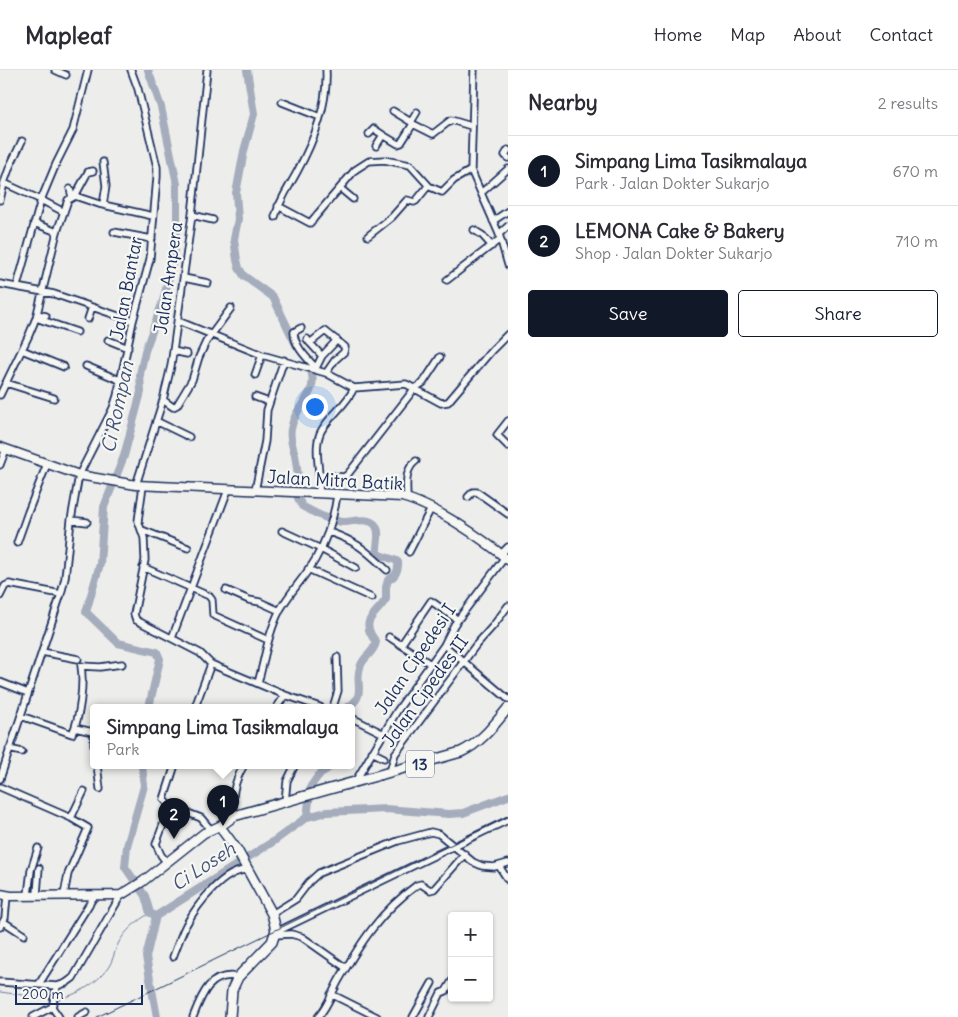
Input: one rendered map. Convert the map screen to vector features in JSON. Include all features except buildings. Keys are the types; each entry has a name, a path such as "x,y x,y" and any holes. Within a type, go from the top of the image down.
{"highway":[{"name":"13","path":"234,816 450,756 472,747 508,708"},
{"path":"230,1017 232,990 238,977 271,944 275,934 272,914 225,827 234,816"}],"main road":[{"name":"Jalan Mitra Batik","path":"3,448 79,475 139,486 407,498 431,509 481,538 505,557"},
{"path":"3,895 121,895 142,882 208,831 225,827"}],"street":[{"path":"55,70 66,75"},
{"path":"17,286 42,200 56,164 73,130 88,70"},
{"name":"Jalan Bantar","path":"0,779 61,594 65,578 79,475 113,408 122,381 134,320 150,259 157,167 138,89 131,70"},
{"name":"Jalan Ampera","path":"172,638 138,621 134,617 145,560 145,541 138,521 139,486 163,400 178,322 192,215 207,70"},
{"path":"275,217 278,206 306,157 320,117 326,92 326,70"},
{"path":"474,70 471,170 493,221 507,257 508,265"},
{"path":"282,102 320,117"},
{"path":"393,111 432,134 452,119 471,126"},
{"path":"369,134 374,129 401,144 417,112"},
{"path":"376,146 383,135"},
{"path":"0,200 10,166 22,141"},
{"path":"508,150 506,155 508,158"},
{"path":"278,206 310,223 356,170 368,160 384,160 410,165 429,186 442,192 454,180 471,170"},
{"path":"103,162 106,186 103,205"},
{"path":"480,193 508,169"},
{"path":"0,395 36,316 57,232 68,200 74,197 88,172 94,171"},
{"path":"4,183 64,212"},
{"path":"368,236 392,217 407,200 416,201 425,188 429,186"},
{"path":"341,188 353,199"},
{"path":"70,189 74,197 153,216"},
{"path":"493,221 508,211"},
{"path":"192,215 213,220"},
{"path":"34,223 57,232"},
{"path":"447,280 492,246 508,226"},
{"path":"474,230 492,246"},
{"path":"114,232 152,239"},
{"path":"184,278 208,283"},
{"path":"0,284 54,294 134,320"},
{"path":"88,319 92,307"},
{"path":"163,400 174,407 177,405 192,380 201,351 231,308"},
{"path":"36,316 46,316"},
{"path":"36,316 77,332"},
{"path":"178,322 262,355 326,373 354,388 404,384 415,388 441,404 448,402 508,334"},
{"path":"301,328 294,332 294,335 313,369"},
{"path":"322,356 309,341 324,330 344,347 344,352 335,360 326,373"},
{"path":"108,340 128,348"},
{"path":"313,369 337,340"},
{"path":"22,350 64,367"},
{"path":"173,351 187,354"},
{"path":"255,375 262,355"},
{"path":"320,475 344,476 348,474 415,388 422,383 440,357"},
{"path":"255,491 265,441 266,410 284,360"},
{"path":"86,366 122,381"},
{"path":"6,383 54,398"},
{"path":"319,493 320,475 317,453 322,428 350,397 354,388"},
{"path":"255,397 269,402"},
{"path":"156,421 189,437"},
{"path":"508,421 497,435 508,446"},
{"path":"0,465 3,448"},
{"path":"407,498 407,473 410,466 416,461"},
{"path":"17,543 47,464"},
{"path":"228,490 172,638 200,653 211,664 311,704"},
{"path":"468,497 473,492 477,492 508,514"},
{"path":"258,683 268,640 280,611 321,549 329,532 338,495"},
{"path":"409,552 417,532 431,509"},
{"path":"72,520 87,522"},
{"path":"142,530 188,548"},
{"path":"282,531 356,568"},
{"path":"329,532 358,544 372,554 387,570"},
{"name":"Jalan Cipedesi I","path":"355,782 396,711 444,645 458,620 505,557 508,547"},
{"path":"144,567 211,597 213,615 268,640"},
{"path":"308,569 372,598"},
{"path":"0,596 4,586 9,584 61,594"},
{"path":"226,590 280,611"},
{"path":"401,646 431,601 458,620"},
{"name":"Jalan Cipedes II","path":"390,772 395,754 464,661 508,606"},
{"path":"389,638 430,663"},
{"path":"444,645 508,699"},
{"path":"42,652 78,659"},
{"path":"334,704 338,691 337,657"},
{"path":"20,716 71,734 76,728 83,681 81,666 100,667 122,664"},
{"path":"196,704 211,664"},
{"path":"0,682 28,693"},
{"path":"279,704 285,695"},
{"path":"355,720 384,734"},
{"path":"76,728 90,731"},
{"path":"9,749 22,752"},
{"path":"372,752 384,758"},
{"path":"98,769 100,789"},
{"path":"173,769 163,797 170,806 198,816 204,821 208,831"},
{"path":"234,816 232,795 242,769"},
{"path":"285,802 287,781 293,769"},
{"path":"0,787 87,826 89,830 68,874 64,895"},
{"path":"71,818 84,791"},
{"path":"167,863 156,844 170,806"},
{"path":"275,934 508,820"},
{"path":"272,914 296,899 309,882 319,873 398,841 426,833 435,832 466,854 473,862 482,866 494,868 508,863"},
{"path":"28,895 31,870 38,848"},
{"path":"318,1017 366,935 383,914 417,885 421,884 430,890 434,889 466,854"},
{"path":"499,866 508,880"},
{"path":"37,895 39,868"},
{"path":"173,957 187,924 206,896 215,886 237,871 247,868"},
{"path":"3,895 6,914 2,924 24,935"},
{"path":"39,984 95,895"},
{"path":"0,982 57,986 73,978 121,895"},
{"path":"275,934 291,934 302,938 346,968"},
{"path":"193,1017 208,986 225,975 238,977"},
{"path":"413,1017 432,983"},
{"path":"33,1017 52,1002 57,986"},
{"path":"429,1017 441,992 446,991 448,988"},
{"path":"331,994 377,1017"},
{"path":"52,1002 59,1017"},
{"path":"78,1017 87,1012"}],"waterway":[{"name":"Ci Rompan","path":"148,70 161,107 177,184 177,223 172,265 163,301 145,351 140,374 141,392 124,456 104,507 100,564 86,612 118,643 157,652 160,659 150,704"},
{"path":"247,70 254,114 244,151 236,193 238,219 234,239 237,260 244,276 273,297 296,345"},
{"path":"299,487 291,432 294,419 307,398 312,384 309,365"},
{"path":"298,498 302,506 329,519 340,522 370,521 376,526 378,532 377,553 398,562 396,573 388,580 386,599 369,623 371,634 376,642 359,671 359,693 352,704"},
{"name":"Ci Rompan","path":"142,769 144,786 127,846 125,867 145,896 150,913 156,916"},
{"path":"307,817 311,786 318,776 327,769"},
{"name":"Ci Loseh","path":"157,1017 146,957 156,916 274,841 307,817 327,812 386,809 449,814 463,813 508,796"},
{"path":"56,1000 78,992 103,974 110,965 123,936 150,913"},
{"path":"0,992 52,999"}],"railway":[{"path":"97,1017 508,817"}],"place":[{"name":"Simpang Lima Tasikmalaya","path":"223,826"},
{"name":"LEMONA Cake & Bakery","path":"174,839"}]}
